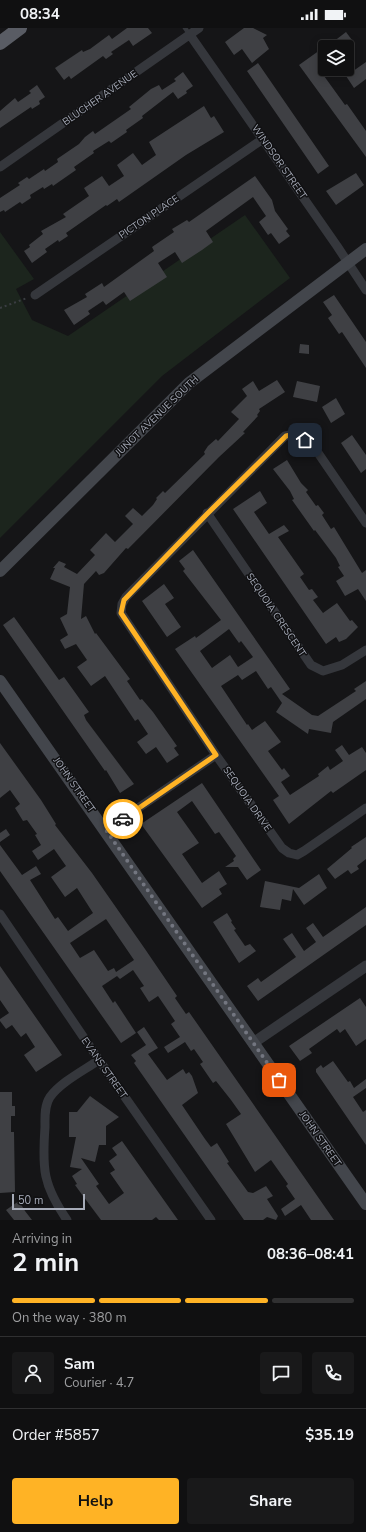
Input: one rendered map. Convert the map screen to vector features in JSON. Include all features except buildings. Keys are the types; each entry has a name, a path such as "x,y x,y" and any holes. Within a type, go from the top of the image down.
{"highway":[{"path":"0,43 20,28"}],"main road":[{"name":"JUNOT AVENUE SOUTH","path":"0,571 189,383 348,261 366,249"},
{"name":"JOHN STREET","path":"0,681 106,830 366,1204"}],"street":[{"name":"BLUCHER AVENUE","path":"0,167 187,31 199,28"},
{"name":"WINDSOR STREET","path":"187,31 348,261 366,290"},
{"name":"PICTON PLACE","path":"35,295 263,139"},
{"name":"SEQUOIA DRIVE","path":"366,523 314,447 295,434 286,436 126,597 122,604 121,613 216,755 282,848 289,853 296,855 366,808"},
{"name":"SEQUOIA CRESCENT","path":"207,514 311,666 323,671 342,664 366,650"},
{"path":"106,830 216,755"},
{"name":"EVANS STREET","path":"0,914 210,1220"},
{"path":"253,1043 365,969"},
{"path":"67,1220 56,1204 46,1183 43,1158 46,1109 49,1099 57,1089 99,1060"}],"path":[{"path":"0,308 35,295"}],"shaded area":[{"path":"245,215 290,278 162,376 0,538 0,232 34,279 16,289 32,320 68,336"}],"way so far":[{"path":"123,819 106,830 279,1080"}],"route":[{"path":"123,819 216,755 121,613 122,604 126,597 207,514 286,436 295,434 305,440"}]}
